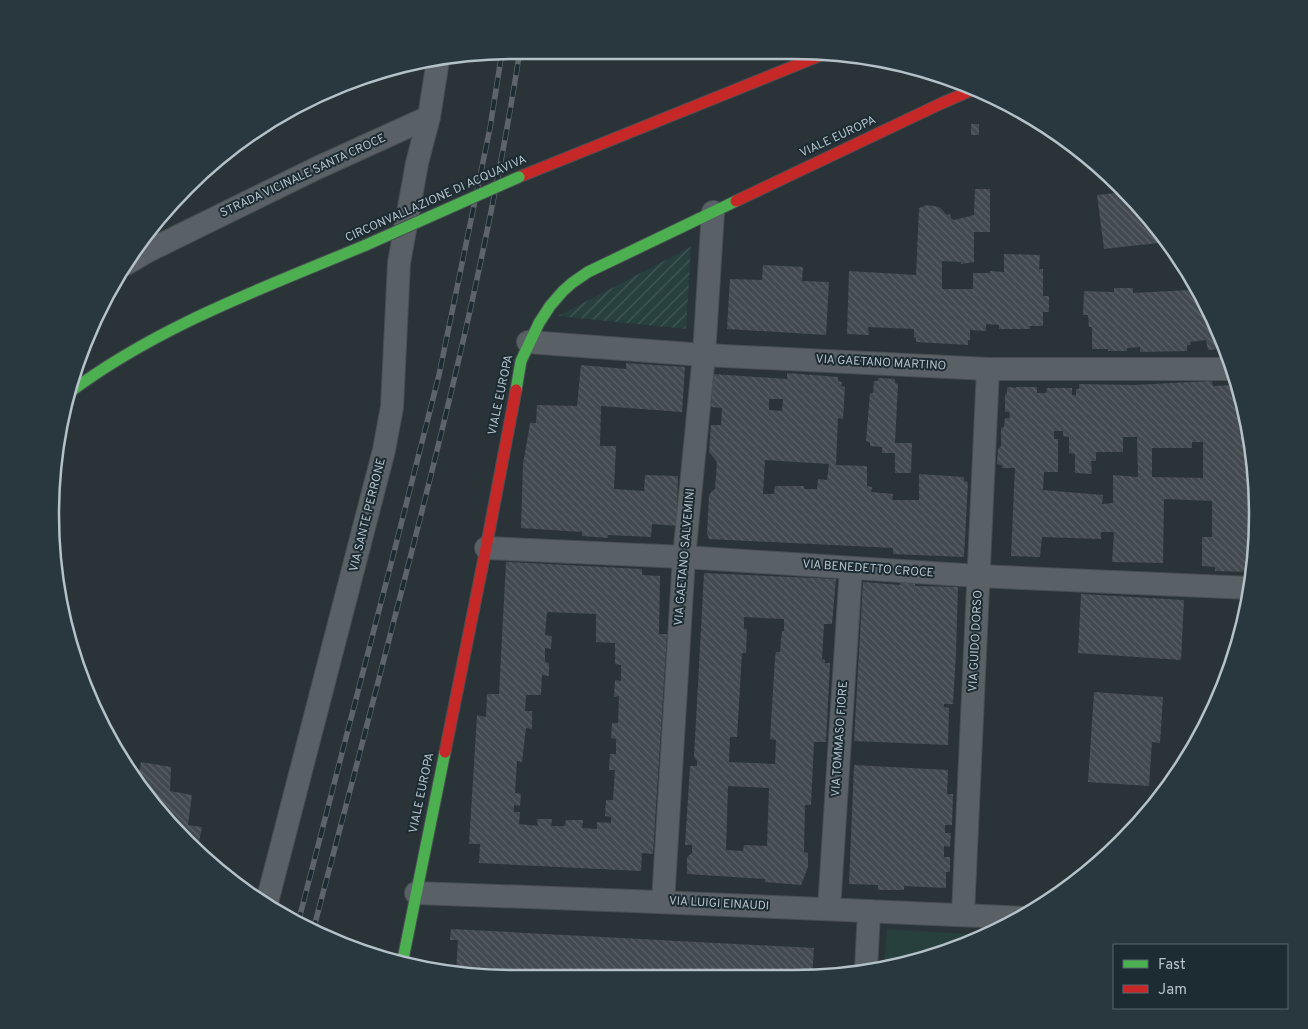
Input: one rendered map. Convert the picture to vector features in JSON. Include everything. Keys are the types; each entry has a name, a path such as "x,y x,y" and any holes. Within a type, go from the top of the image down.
{"street":[{"name":"CIRCONVALLAZIONE DI ACQUAVIVA","path":"77,386 122,356 166,332 245,296 366,245 519,176 810,60"},
{"path":"429,117 437,66"},
{"name":"VIALE EUROPA","path":"404,956 486,548 521,361 528,342 547,310 564,290 588,272 966,92"},
{"name":"STRADA VICINALE SANTA CROCE","path":"140,256 317,168 429,117"},
{"name":"VIA SANTE PERRONE","path":"268,897 384,450 392,407 399,263 417,163 429,117"},
{"name":"VIA GAETANO SALVEMINI","path":"662,902 684,557 704,355 713,212"},
{"name":"VIA GAETANO MARTINO","path":"528,342 704,355 988,368 1225,369"},
{"name":"VIA GUIDO DORSO","path":"963,914 988,368"},
{"name":"VIA BENEDETTO CROCE","path":"486,548 684,557 979,576 1243,588"},
{"name":"VIA TOMMASO FIORE","path":"828,909 851,568"},
{"name":"VIA LUIGI EINAUDI","path":"416,893 1006,917"},
{"path":"866,964 869,911"}],"green space":[{"path":"691,247 686,329 558,316"},
{"path":"887,929 972,934 911,955 884,960"}],"building":[{"path":"971,124 979,124 979,135 971,135"},
{"path":"975,189 990,189 990,232 974,232 974,262 961,264 961,262 942,261 942,289 973,289 973,273 1004,272 1004,254 1040,255 1039,269 1043,269 1043,296 1049,296 1049,312 1043,312 1043,326 1030,326 1030,329 999,329 999,325 986,324 986,331 970,330 968,345 916,342 914,329 868,327 869,335 847,334 849,271 916,275 919,208 927,205 939,207 947,215 950,214 954,220 974,215"},
{"path":"1117,193 1159,243 1104,249 1097,195"},
{"path":"763,265 803,267 802,281 829,282 826,335 727,329 730,279 762,280"},
{"path":"1114,288 1133,288 1133,293 1190,290 1218,349 1208,350 1206,340 1190,342 1191,345 1187,345 1187,351 1140,352 1140,347 1127,348 1127,351 1092,349 1092,327 1089,327 1088,315 1083,315 1084,291 1114,292"},
{"path":"626,363 685,367 682,412 601,406 600,446 616,446 614,489 644,491 645,475 678,476 678,526 652,524 651,537 608,535 608,538 582,536 582,532 521,528 523,465 530,423 536,423 537,405 577,406 581,365 626,369"},
{"path":"787,373 838,377 838,381 842,382 841,386 845,387 843,419 838,418 836,465 867,466 867,486 872,487 871,492 893,494 892,500 919,500 919,474 964,477 964,481 968,482 964,557 893,554 893,548 709,539 707,533 709,496 715,489 717,462 709,452 711,425 721,425 722,408 711,407 713,374 787,379","holes":["769,399 783,399 782,411 769,410","765,460 829,464 827,480 818,479 817,489 804,489 804,486 775,486 774,494 763,494"]},
{"path":"878,378 895,379 895,383 898,384 895,443 912,443 911,473 895,473 895,453 882,453 882,447 870,446 870,442 866,441 870,393 873,393 874,381 878,381"},
{"path":"1212,381 1213,386 1230,385 1240,426 1248,485 1249,514 1245,572 1215,571 1215,567 1202,566 1202,537 1212,537 1212,501 1164,499 1163,563 1112,562 1114,532 1101,532 1101,539 1042,537 1040,557 1011,556 1015,468 1002,468 1002,465 997,464 998,449 1001,446 1001,428 1004,427 1005,418 1010,418 1009,412 1005,412 1007,388 1037,387 1037,393 1046,393 1047,388 1072,388 1072,395 1076,395 1076,389 1079,389 1079,384 1134,385","holes":["1054,431 1063,431 1063,436 1069,437 1069,453 1075,454 1075,473 1092,474 1091,461 1096,461 1096,452 1123,452 1123,437 1137,437 1138,477 1113,475 1113,503 1102,504 1103,495 1043,490 1044,472 1058,472 1058,439 1054,439","1192,442 1203,442 1203,478 1152,477 1152,448 1192,448"]},
{"path":"506,562 642,569 642,575 660,576 659,634 667,634 653,854 642,853 641,871 479,863 480,844 469,844 477,715 486,717 487,694 499,694","holes":["547,612 596,614 596,642 615,643 615,664 621,665 621,681 615,680 614,697 619,696 618,723 612,723 611,738 616,739 616,754 610,754 609,770 615,770 613,800 606,800 605,816 611,817 611,823 597,822 597,829 582,828 583,820 566,820 565,826 551,826 552,819 537,819 538,826 519,824 520,812 514,812 514,805 520,806 521,794 515,793 517,761 522,762 526,728 532,729 532,711 525,711 526,695 541,695 542,675 549,676 549,663 545,662 545,648 551,649 552,636 545,635"]},
{"path":"704,573 836,579 832,624 824,624 822,659 825,660 825,663 830,663 826,742 814,742 811,805 805,805 804,852 808,853 808,867 801,885 765,882 765,879 687,874 687,857 692,853 692,845 685,845 690,766 697,766 697,761 694,757","holes":["744,617 784,619 780,652 776,652 775,658 770,739 776,740 775,764 729,762 730,737 737,737 742,653 746,653 747,629 744,629","728,786 769,788 767,846 744,845 743,851 726,850"]},
{"path":"863,582 900,585 900,582 915,582 915,586 958,587 953,704 944,704 944,707 949,708 948,745 854,741"},
{"path":"1081,594 1184,600 1181,660 1078,653"},
{"path":"1094,692 1163,697 1160,743 1152,742 1149,786 1088,782"},
{"path":"141,762 171,767 170,791 192,795 188,825 202,827 199,843 172,815 139,773"},
{"path":"854,765 948,770 947,794 953,794 952,825 945,825 945,833 951,833 950,847 944,846 944,857 950,857 950,872 946,872 946,888 904,886 904,890 878,890 878,885 849,884"},
{"path":"451,929 814,948 813,969 514,970 456,966 458,940 450,940"}],"railway":[{"path":"300,916 439,375 490,128 501,59"},
{"path":"315,924 407,570 455,376 484,246 518,59"}],"traffic: fast":[{"path":"366,245 519,177"},
{"path":"516,390 521,361 539,323 550,306 572,283 588,272 736,201"},
{"path":"77,387 136,349 173,329 249,293 366,245"},
{"path":"404,956 445,752"}],"traffic: jam":[{"path":"519,177 810,60"},
{"path":"736,201 966,92"},
{"path":"445,752 516,390"}]}
